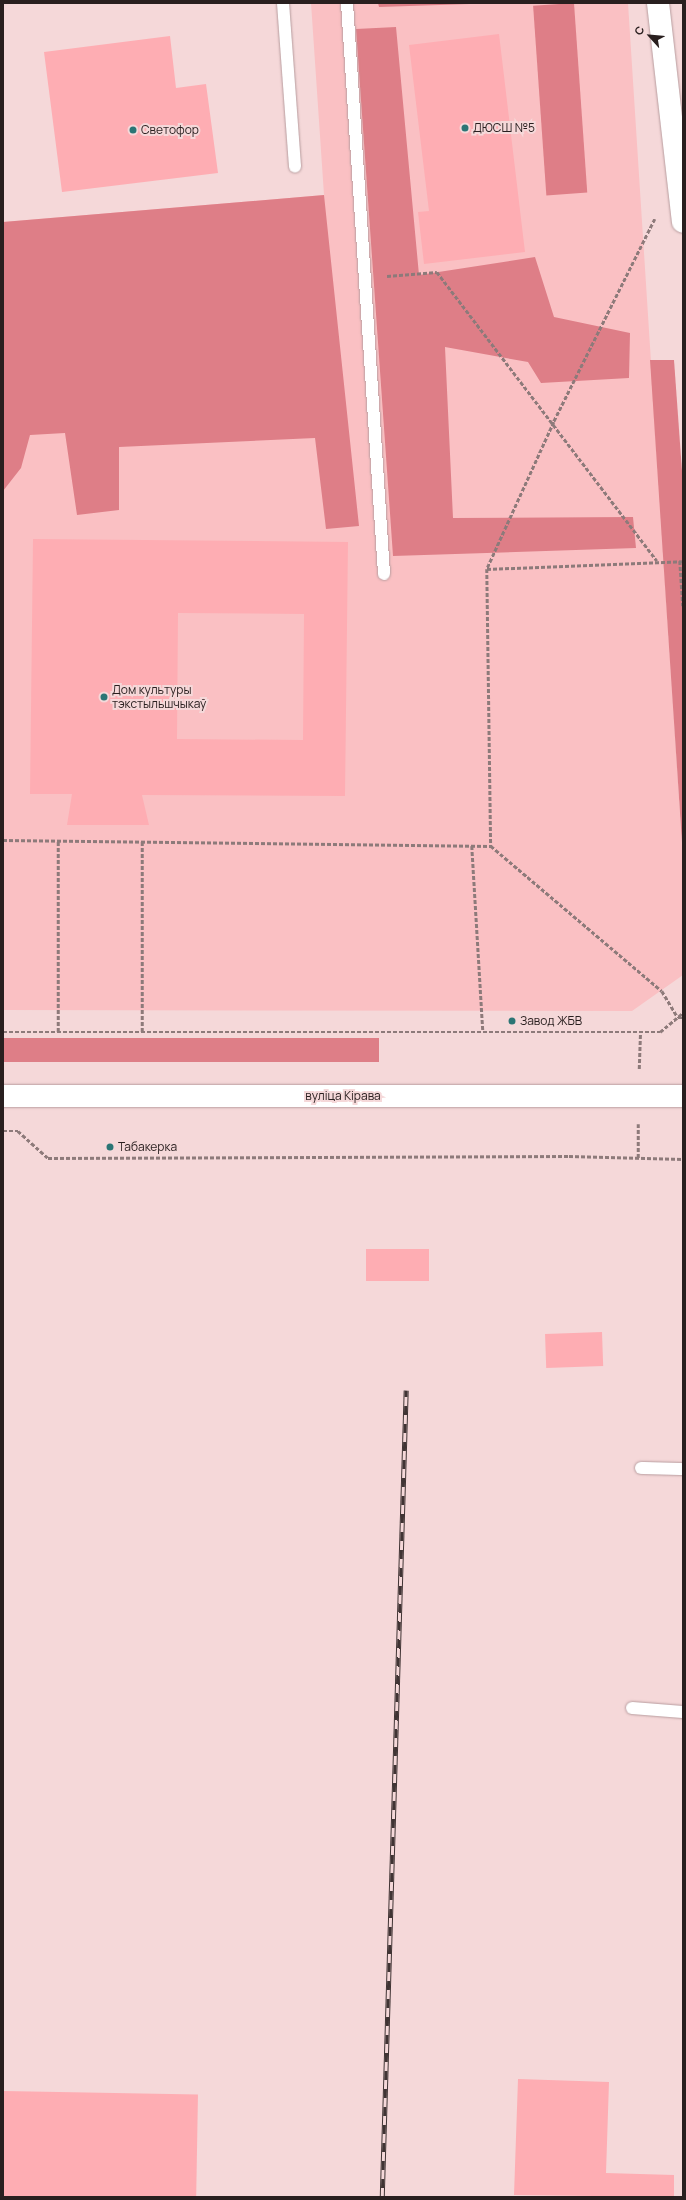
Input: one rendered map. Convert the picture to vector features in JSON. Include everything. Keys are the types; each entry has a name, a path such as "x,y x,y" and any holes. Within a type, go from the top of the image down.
{"main road":[{"path":"658,3 683,222"},
{"name":"вуліца Кірава","path":"3,1096 683,1096"}],"lane":[{"path":"283,3 295,167"},
{"path":"347,3 384,574"},
{"path":"641,1468 683,1469"},
{"path":"632,1708 683,1712"}],"path":[{"path":"492,846 486,569 554,422 656,215"},
{"path":"365,278 438,272 554,422 657,561"},
{"path":"486,569 682,561 683,606"},
{"path":"3,840 492,846 662,991 678,1018"},
{"path":"58,840 58,1032"},
{"path":"142,841 142,1032"},
{"path":"472,846 483,1032"},
{"path":"3,1032 660,1032 683,1013"},
{"path":"678,1018 683,1018"},
{"path":"3,1131 18,1131 48,1158 569,1156 683,1159"}],"shaded area":[{"path":"311,3 628,3 683,861 683,975 632,1011 3,1010 3,222 324,195"},
{"path":"378,3 500,3 379,7"},
{"path":"574,3 587,193 546,195 533,6"},
{"path":"396,27 419,275 535,257 554,317 630,333 629,378 541,383 528,362 445,347 453,518 633,517 636,548 393,556 356,29"},
{"path":"324,195 359,526 326,529 315,438 119,447 119,510 77,515 65,433 30,435 21,468 3,491 3,222"},
{"path":"650,360 674,360 683,485 683,858"},
{"path":"4,1038 379,1038 379,1062 4,1062"}],"building":[{"name":"ДЮСШ №5","path":"499,34 525,252 424,264 418,212 429,211 409,45"},
{"name":"Светофор","path":"170,36 176,88 206,84 218,173 62,192 44,52"},
{"name":"Дом культуры тэкстыльшчыкаў","path":"33,539 348,542 345,796 142,795 149,825 67,825 72,794 30,794","holes":["178,613 304,614 303,740 177,739"]},
{"path":"366,1249 429,1249 429,1281 366,1281"},
{"path":"602,1332 603,1366 546,1368 545,1334"},
{"path":"518,2079 609,2082 606,2173 674,2175 674,2197 514,2195"},
{"path":"3,2091 198,2094 196,2197 3,2197"}],"railway":[{"path":"382,2197 406,1390"}],"place":[{"name":"ДЮСШ №5","path":"465,128"},
{"name":"Светофор","path":"133,130"},
{"name":"Дом культуры тэкстыльшчыкаў","path":"104,697"},
{"name":"Завод ЖБВ","path":"512,1021"},
{"name":"Табакерка","path":"110,1147"}]}
